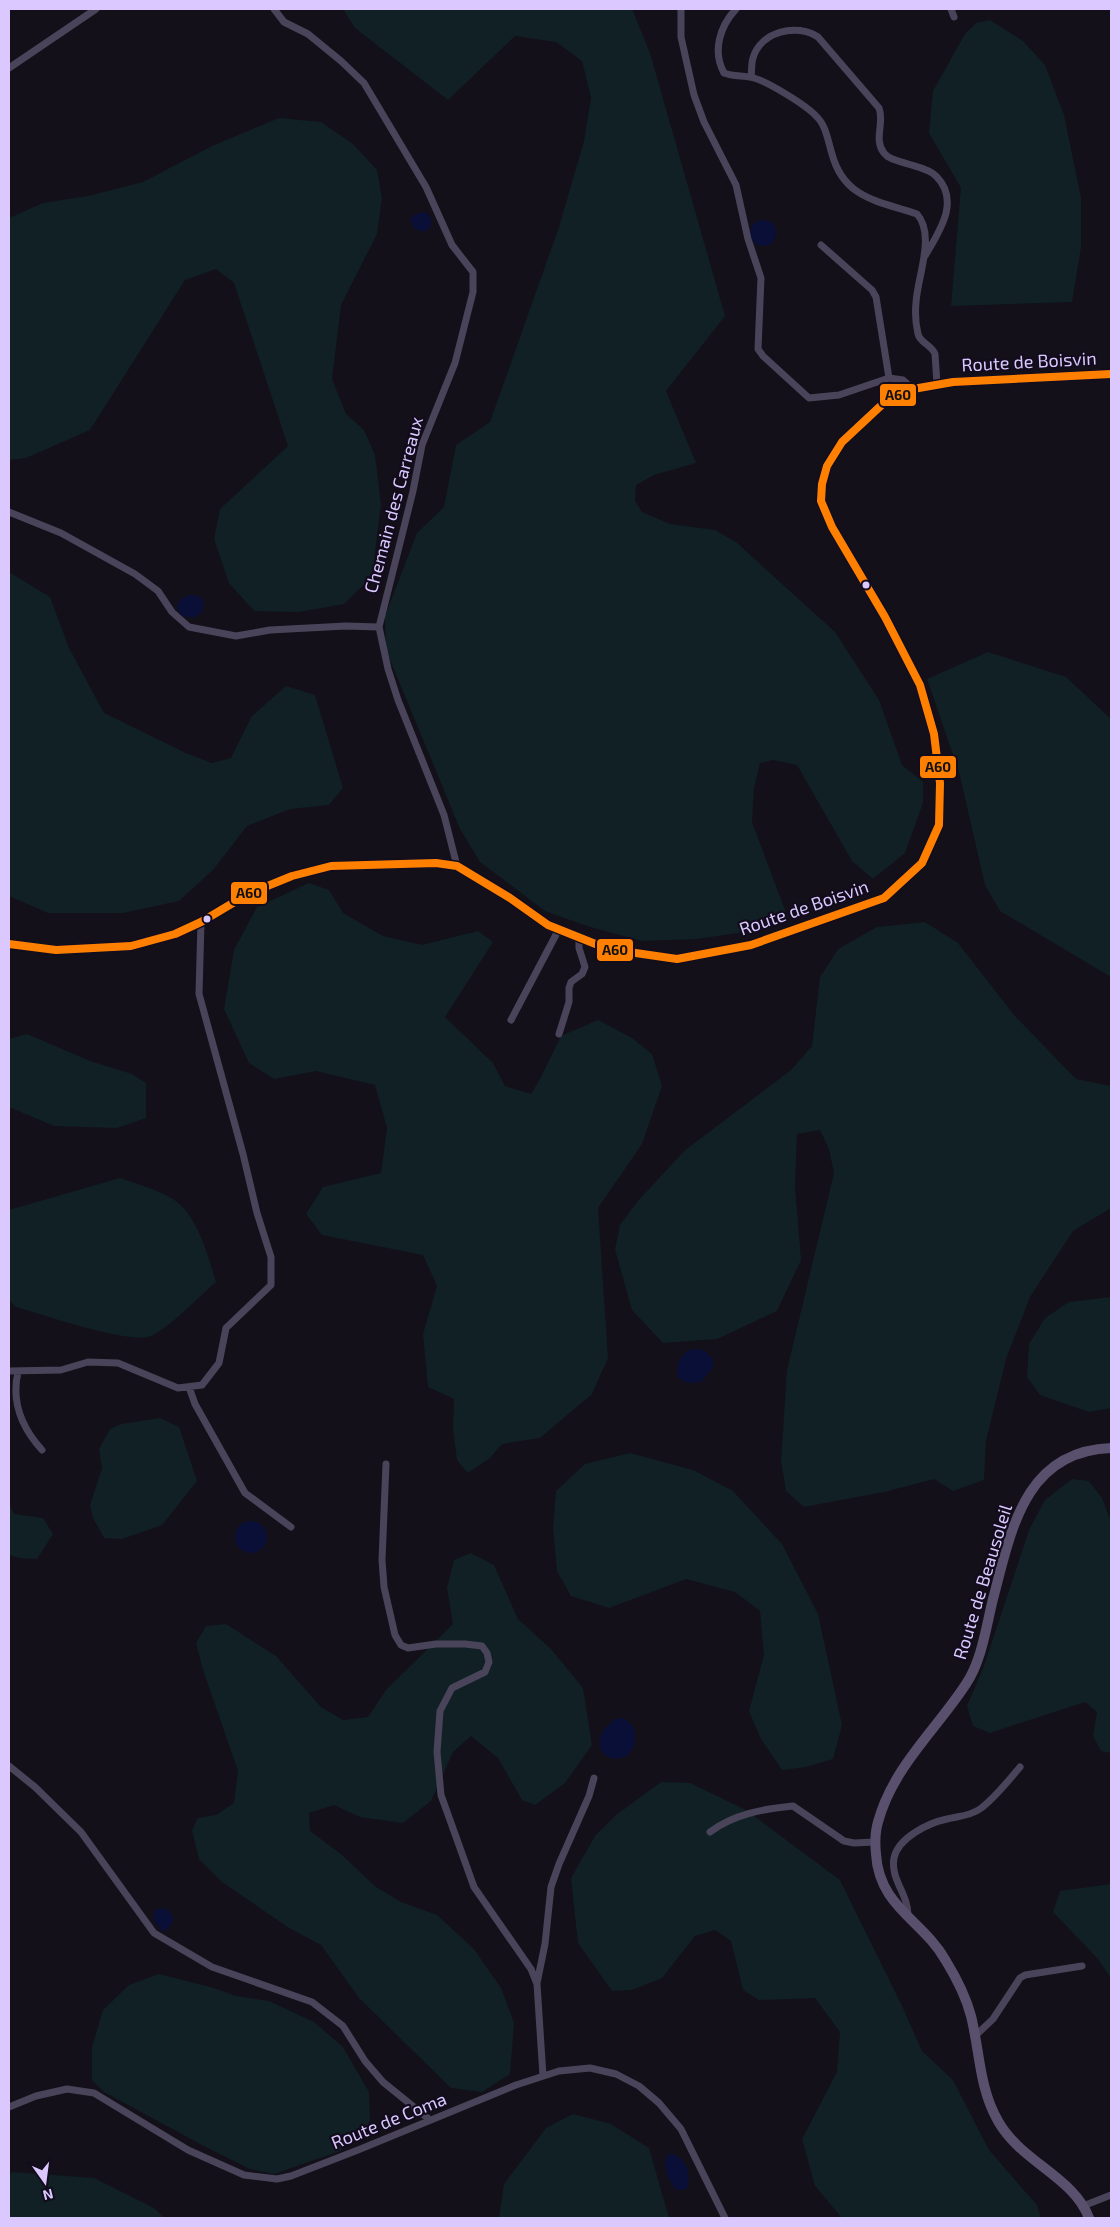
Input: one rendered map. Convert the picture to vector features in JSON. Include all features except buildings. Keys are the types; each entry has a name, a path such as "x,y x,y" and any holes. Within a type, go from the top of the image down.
{"main road":[{"name":"Route de Boisvin","path":"9,944 56,950 131,946 175,934 201,922 248,894 292,876 331,866 436,863 457,866 510,898 548,924 579,938 608,950 677,959 751,946 884,898 922,863 939,826 940,783 934,734 920,685 832,526 821,501 822,484 827,466 842,442 887,400 913,389 937,384 1111,374"},
{"name":"Route de Beausoleil","path":"1089,2218 1074,2192 1017,2147 998,2121 984,2089 971,2016 962,1989 945,1958 927,1934 908,1918 882,1884 877,1867 875,1842 878,1823 885,1804 907,1761 968,1682 980,1653 1008,1540 1021,1506 1044,1474 1060,1460 1096,1448 1111,1448"}],"street":[{"path":"9,68 96,9"},
{"name":"Chemain des Carreaux","path":"274,9 284,22 308,34 364,83 426,187 452,245 473,272 473,292 455,362 422,445 413,490 379,627 388,669 398,700 444,814 457,866"},
{"path":"681,9 681,37 694,95 704,122 736,185 748,239 761,278 758,349 763,356 809,398 839,395 889,378 904,380 913,389"},
{"path":"736,9 720,31 719,60 724,73 760,80 809,109 818,117 825,130 835,166 842,177 861,195 874,202 917,214 922,219 926,231 916,304 918,331 921,340 935,354 937,384"},
{"path":"951,9 954,16"},
{"path":"752,77 752,59 756,49 770,36 781,31 796,31 810,32 818,37 879,108 881,121 878,132 883,152 888,157 929,171 936,176 944,188 947,201 947,217 922,261"},
{"path":"821,245 872,290 878,305 889,378"},
{"path":"9,512 61,533 134,574 158,590 172,612 189,627 236,636 270,630 346,626 379,627"},
{"path":"9,1371 61,1370 88,1362 118,1363 178,1388 202,1384 219,1363 226,1328 272,1285 271,1257 257,1213 243,1154 199,994 201,922"},
{"path":"511,1020 559,929"},
{"path":"560,1034 569,1002 568,988 582,974 585,967 579,948 579,938"},
{"path":"18,1372 15,1385 20,1415 30,1436 42,1450"},
{"path":"189,1386 195,1404 226,1456 245,1493 291,1526"},
{"path":"386,1464 382,1560 384,1587 395,1635 401,1645 408,1648 436,1644 465,1644 482,1646 487,1653 489,1662 485,1672 452,1688 440,1711 437,1752 441,1795 474,1887 531,1969 537,1984"},
{"path":"9,1766 35,1787 81,1832 154,1933 212,1967 312,2002 343,2026 366,2061 383,2082 430,2120"},
{"path":"908,1918 908,1902 894,1871 893,1860 896,1850 901,1843 928,1826 948,1818 962,1817 980,1809 1020,1767"},
{"path":"543,2076 537,1984 545,1944 551,1887 589,1796 594,1778"},
{"path":"710,1832 721,1824 754,1811 793,1806 844,1841 854,1843 875,1842"},
{"path":"974,2036 993,2020 1020,1978 1025,1974 1082,1966"},
{"name":"Route de Coma","path":"9,2107 36,2096 67,2089 94,2093 188,2150 244,2176 277,2179 308,2170 516,2085 559,2071 590,2068 616,2074 639,2086 659,2103 681,2129 725,2218"},
{"path":"1083,2206 1111,2195"}],"shaded area":[{"path":"343,9 632,9 650,53 725,316 666,391 696,463 654,475 636,485 635,501 642,512 670,524 715,530 736,542 835,632 879,700 902,765 923,782 923,803 905,853 873,879 852,861 797,765 773,760 760,763 754,788 752,822 788,918 745,932 697,939 642,941 587,926 545,911 480,862 460,829 386,650 385,616 417,533 444,507 456,445 490,422 559,227 584,141 591,98 582,61 556,42 515,36 448,100 355,28"},
{"path":"990,20 1023,41 1045,65 1064,115 1081,198 1081,247 1072,302 951,306 961,188 929,133 933,91 965,34 976,23"},
{"path":"279,118 321,122 353,144 377,170 382,198 377,234 341,305 332,379 346,414 364,430 375,455 381,504 372,577 344,604 299,612 254,611 229,583 214,539 220,509 288,446 234,283 216,269 185,280 90,430 26,458 9,460 9,218 43,203 88,196 143,182 212,146"},
{"path":"425,212 430,216 431,224 430,228 423,232 414,228 410,220 414,215"},
{"path":"763,220 772,224 776,233 772,242 763,246 754,242 750,233 754,224"},
{"path":"9,572 50,597 69,648 104,713 186,753 212,763 231,758 252,716 286,686 315,695 343,788 329,805 290,809 247,826 213,870 179,901 123,913 48,913 9,896"},
{"path":"189,595 199,596 204,602 202,612 194,618 182,616 177,609 180,600"},
{"path":"988,652 1066,677 1111,719 1111,977 1000,911 985,885 959,772 927,679"},
{"path":"309,883 329,890 343,913 383,936 422,945 478,931 493,942 445,1017 493,1063 505,1086 531,1094 561,1036 598,1020 632,1038 652,1054 662,1086 642,1144 598,1208 608,1358 592,1394 540,1438 502,1444 490,1458 468,1473 457,1460 453,1430 454,1399 428,1387 423,1334 437,1286 423,1255 322,1235 306,1214 323,1187 381,1173 387,1128 375,1085 316,1071 274,1079 249,1063 224,1009 234,950 257,907"},
{"path":"925,922 958,943 1014,1015 1076,1079 1111,1086 1111,1208 1073,1231 1030,1297 1006,1359 986,1441 984,1480 953,1491 934,1479 884,1492 804,1507 786,1491 781,1461 787,1370 834,1173 829,1149 820,1130 797,1134 795,1187 801,1260 777,1311 717,1339 663,1343 632,1310 615,1249 620,1225 637,1202 684,1151 791,1070 812,1046 820,977 838,949 877,927"},
{"path":"27,1034 90,1061 132,1074 146,1083 146,1118 117,1128 54,1126 9,1107 9,1039"},
{"path":"120,1178 171,1198 188,1213 200,1236 216,1282 159,1332 140,1338 106,1333 16,1307 9,1300 9,1210"},
{"path":"1111,1297 1111,1408 1089,1412 1040,1395 1027,1377 1029,1344 1045,1318 1069,1302"},
{"path":"692,1349 704,1350 713,1359 713,1367 701,1382 688,1383 678,1378 677,1369 679,1360"},
{"path":"160,1418 179,1427 197,1481 162,1525 122,1539 104,1538 93,1518 90,1505 102,1468 99,1449 110,1429 121,1424"},
{"path":"630,1453 693,1470 733,1491 782,1544 818,1614 842,1725 833,1759 806,1767 782,1770 761,1739 749,1711 764,1655 760,1611 735,1592 686,1579 609,1608 571,1596 557,1571 553,1528 556,1491 585,1464"},
{"path":"1072,1479 1089,1481 1102,1498 1111,1522 1111,1753 1101,1751 1093,1736 1097,1712 1085,1702 990,1733 973,1726 967,1706 984,1666 1029,1530 1045,1500"},
{"path":"9,1504 14,1514 43,1518 53,1534 37,1559 19,1558 9,1555"},
{"path":"251,1521 257,1522 262,1526 266,1531 266,1543 262,1548 257,1552 251,1553 245,1552 240,1548 236,1543 235,1537 236,1531 240,1526 245,1522"},
{"path":"471,1553 494,1565 518,1619 551,1649 583,1688 592,1745 565,1783 535,1805 522,1800 498,1758 471,1736 453,1752 431,1801 403,1823 360,1817 334,1805 309,1813 310,1831 341,1854 376,1887 401,1902 437,1915 474,1949 501,1988 514,2023 510,2074 482,2092 451,2088 359,1998 321,1945 289,1928 222,1882 199,1859 192,1830 198,1818 216,1815 234,1803 238,1771 203,1670 196,1643 206,1626 226,1624 276,1656 321,1707 343,1720 368,1717 386,1690 453,1624 447,1588 454,1560"},
{"path":"623,1718 634,1730 633,1747 622,1758 607,1756 602,1751 600,1743 602,1733 615,1719"},
{"path":"661,1782 690,1783 746,1810 840,1880 922,2051 953,2080 989,2150 1037,2205 1041,2218 842,2218 815,2186 802,2139 837,2072 840,2032 815,1998 759,2000 743,1990 731,1941 715,1930 695,1936 662,1978 632,1990 612,1991 578,1943 571,1878 595,1836 616,1815"},
{"path":"1111,1884 1111,1978 1097,1958 1053,1912 1060,1891"},
{"path":"158,1908 167,1909 173,1917 172,1924 164,1932 156,1923 154,1917 155,1911"},
{"path":"159,1974 214,1988 236,1996 269,2001 314,2022 343,2047 369,2092 370,2121 364,2131 340,2151 274,2174 250,2169 104,2092 92,2080 92,2047 103,2010 129,1985"},
{"path":"573,2114 611,2124 649,2148 669,2218 499,2218 504,2184 546,2128"},
{"path":"670,2153 676,2155 684,2162 689,2178 687,2189 676,2190 668,2177 665,2162"},
{"path":"12,2172 94,2178 154,2208 165,2218 9,2218 9,2175"}],"transit line":[{"name":"A60","path":"9,944 56,950 131,946 175,934 201,922 248,894 292,876 331,866 436,863 457,866 510,898 548,925 608,949 677,959 751,945 884,898 922,863 939,825 940,783 934,734 920,685 885,617 832,527 821,501 822,484 827,466 842,442 887,400 913,389 953,382 1111,374"}]}
